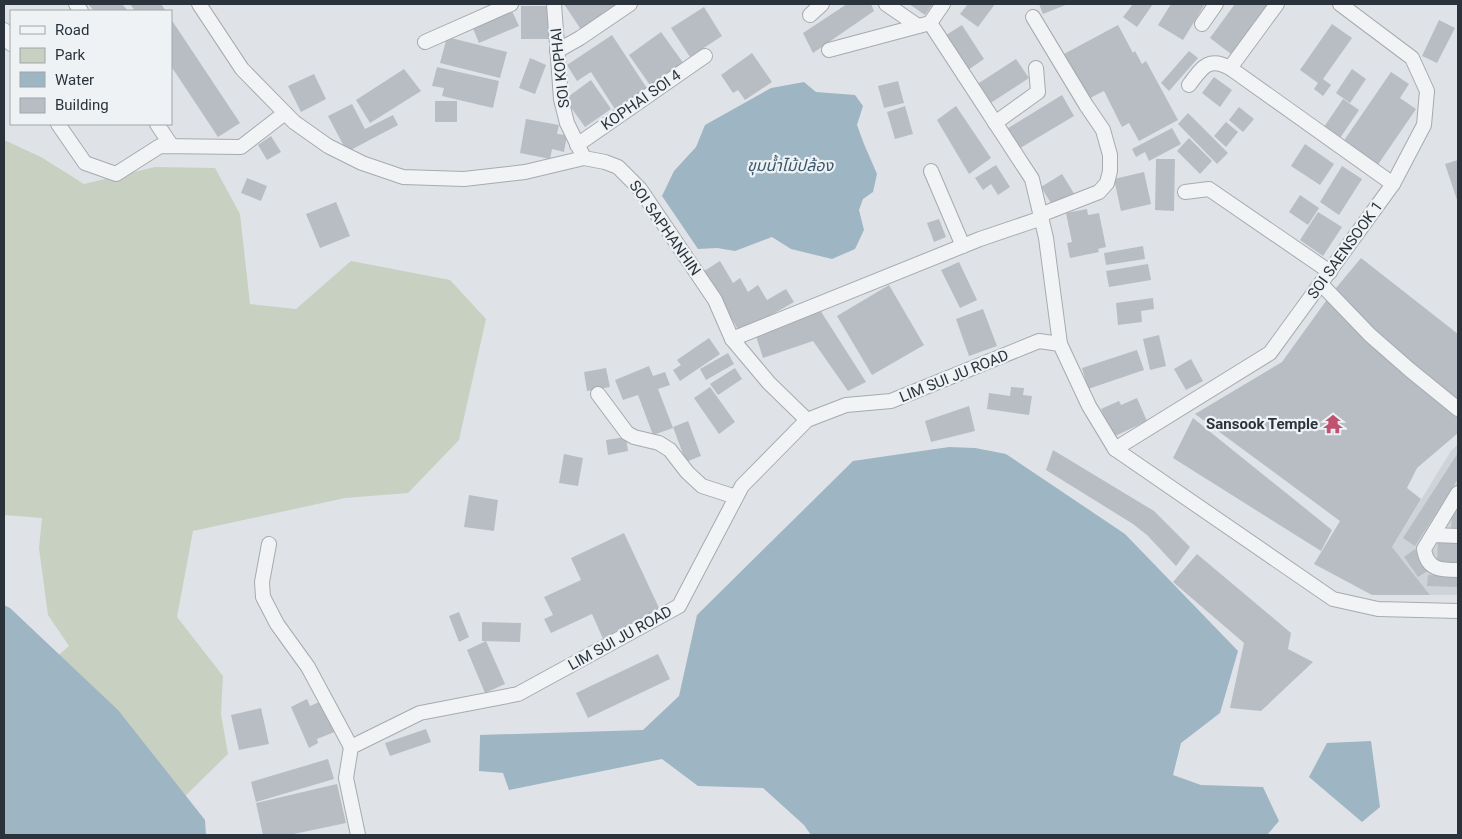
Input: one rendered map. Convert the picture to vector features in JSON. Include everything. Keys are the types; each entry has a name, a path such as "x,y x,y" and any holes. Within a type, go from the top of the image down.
{"street":[{"name":"SOI SAPHANHIN","path":"199,4 242,69 294,122 328,146 362,163 403,177 464,178 525,172 580,151 618,168 640,189 715,300 732,339 770,383 808,420"},
{"path":"426,42 511,4"},
{"name":"SOI KOPHAI","path":"554,4 561,100 567,123 580,151"},
{"path":"557,51 580,38 630,4"},
{"path":"810,15 822,4"},
{"path":"886,4 924,24 996,123 1032,179 1046,238 1060,344 1088,406 1115,449 1333,599 1378,609 1458,611"},
{"path":"829,50 924,24 943,4"},
{"path":"1202,24 1216,4"},
{"path":"1230,68 1277,4"},
{"name":"SOI SAENSOOK 1","path":"1115,449 1270,353 1393,184 1424,125 1427,90 1412,58 1340,4"},
{"path":"732,339 963,246 1041,217 1099,192 1107,183 1110,171 1110,155 1104,130 1086,105 1033,17"},
{"path":"4,30 10,42"},
{"name":"KOPHAI SOI 4","path":"580,151 705,56"},
{"path":"1189,85 1202,68 1210,64 1220,63 1230,68 1393,184"},
{"path":"996,123 1038,92 1036,68"},
{"path":"59,125 85,163 116,174 160,146 240,147 285,113"},
{"path":"158,125 171,145"},
{"path":"931,171 963,246"},
{"path":"1185,192 1209,189 1330,272"},
{"path":"1321,284 1370,335 1458,409"},
{"name":"LIM SUI JU ROAD","path":"351,747 420,713 518,694 679,606 742,486 808,420 846,405 891,401 1039,341 1060,344"},
{"path":"598,394 627,433 634,437 659,443 670,450 687,472 702,486 736,497"},
{"path":"1456,499 1424,549 1429,561 1439,570 1458,570"},
{"path":"1433,534 1458,536"},
{"path":"269,544 262,582 263,597 278,624 308,667 351,747 346,778 358,835"}],"shaded area":[{"path":"1458,444 1458,595 1430,595 1392,547 1451,451"}],"green space":[{"path":"4,140 41,157 84,184 155,167 215,168 240,214 250,304 296,309 351,261 450,280 486,319 459,440 408,493 345,498 193,531 177,617 223,676 221,714 228,754 178,803 29,681 69,646 48,615 39,548 42,518 4,515"}],"water":[{"name":"ขุมน้ำไม้ปล้อง","path":"804,82 816,92 855,95 863,106 857,125 877,174 873,192 863,199 859,210 864,230 855,249 832,259 791,249 772,237 735,251 717,248 698,249 662,196 674,171 696,147 705,125 771,88"},
{"path":"949,447 975,448 1006,454 1125,534 1238,651 1220,713 1181,743 1173,775 1201,785 1263,787 1279,821 1267,835 811,835 804,825 763,788 698,786 662,759 509,790 503,773 479,771 480,735 643,730 679,696 697,615 853,461"},
{"path":"4,605 10,608 118,710 205,820 206,835 4,835"},
{"path":"1371,741 1380,807 1362,822 1309,777 1327,743"}],"building":[{"path":"88,4 122,4 127,10 93,10"},
{"path":"130,4 161,4 165,10 134,10"},
{"path":"564,4 623,4 582,31"},
{"path":"847,4 871,4 874,11 813,53 803,33"},
{"path":"909,4 933,4 925,15"},
{"path":"968,4 995,4 978,27 960,14"},
{"path":"1039,4 1068,4 1043,14"},
{"path":"1133,4 1153,4 1137,27 1123,17"},
{"path":"1171,4 1205,4 1183,40 1158,25"},
{"path":"1235,4 1268,4 1231,54 1210,38"},
{"path":"521,6 550,6 551,39 521,39"},
{"path":"704,7 722,36 690,57 671,28"},
{"path":"511,9 519,26 479,43 472,26"},
{"path":"1439,20 1455,28 1437,63 1422,56"},
{"path":"172,21 240,123 218,137 172,68"},
{"path":"1332,24 1352,38 1323,79 1331,85 1323,96 1314,89 1318,83 1300,70"},
{"path":"962,25 984,59 965,72 943,37"},
{"path":"1118,25 1133,53 1135,51 1142,64 1146,61 1178,120 1139,141 1129,123 1122,127 1104,91 1088,99 1064,54"},
{"path":"661,32 684,64 652,88 629,55"},
{"path":"612,35 650,93 618,114 591,72 577,81 567,65"},
{"path":"447,37 507,52 500,78 440,63"},
{"path":"1189,51 1198,58 1169,91 1161,83"},
{"path":"752,53 772,82 745,100 738,90 733,93 721,75"},
{"path":"530,58 546,65 535,94 519,88"},
{"path":"1016,59 1029,78 989,104 976,85"},
{"path":"437,67 499,81 493,108 442,96 444,88 432,86"},
{"path":"404,69 421,91 370,123 356,100"},
{"path":"1352,69 1366,79 1350,103 1336,93"},
{"path":"1391,72 1409,84 1400,98 1416,109 1377,166 1343,142"},
{"path":"314,74 326,99 301,112 288,86"},
{"path":"1214,77 1232,90 1220,107 1202,93"},
{"path":"591,80 611,109 585,127 565,99"},
{"path":"898,81 904,103 884,108 878,86"},
{"path":"1062,95 1074,116 1017,150 1005,130"},
{"path":"1343,99 1359,110 1340,138 1324,127"},
{"path":"435,101 457,101 457,122 435,122"},
{"path":"352,104 365,129 393,115 398,125 347,152 328,116"},
{"path":"905,106 913,134 895,139 887,112"},
{"path":"956,106 991,158 969,174 937,120"},
{"path":"1239,107 1254,119 1243,132 1229,120"},
{"path":"1188,113 1228,153 1217,164 1178,124"},
{"path":"526,119 559,125 557,134 567,135 564,152 552,149 550,159 520,153"},
{"path":"1226,122 1238,132 1226,147 1214,136"},
{"path":"1172,128 1181,144 1149,161 1145,152 1136,157 1132,149"},
{"path":"271,136 281,152 267,160 258,145"},
{"path":"1189,138 1212,161 1200,174 1177,151"},
{"path":"1305,144 1334,164 1320,185 1291,166"},
{"path":"1156,159 1175,159 1174,211 1155,210"},
{"path":"1458,160 1458,203 1445,164"},
{"path":"996,165 1010,187 998,195 991,184 983,190 975,178"},
{"path":"1342,166 1362,179 1339,215 1320,202"},
{"path":"1144,172 1151,204 1121,211 1114,179"},
{"path":"1062,174 1075,195 1054,208 1041,187"},
{"path":"247,178 267,186 261,201 241,193"},
{"path":"1300,195 1319,208 1308,225 1289,212"},
{"path":"336,202 350,236 320,248 306,214"},
{"path":"1087,209 1088,215 1099,213 1106,247 1098,249 1099,252 1070,258 1067,243 1072,242 1066,213"},
{"path":"1318,212 1342,227 1323,256 1300,240"},
{"path":"939,219 946,237 934,242 927,223"},
{"path":"1143,246 1145,259 1106,265 1104,253"},
{"name":"Sansook Temple","path":"1361,258 1458,334 1458,433 1417,468 1407,488 1421,499 1392,547 1430,595 1372,595 1314,564 1340,521 1195,414 1282,362 1331,294"},
{"path":"720,261 733,283 740,278 748,292 758,285 767,300 786,289 794,302 740,333 704,271"},
{"path":"959,262 977,300 960,308 941,270"},
{"path":"1148,264 1151,280 1109,287 1106,271"},
{"path":"889,285 924,345 872,375 837,316"},
{"path":"1153,298 1154,309 1141,311 1142,322 1118,325 1116,303"},
{"path":"983,309 997,346 969,356 956,319"},
{"path":"820,310 866,382 848,391 813,341 763,358 756,336"},
{"path":"1159,335 1166,366 1150,370 1143,339"},
{"path":"709,338 720,354 680,381 673,370 681,365 677,360"},
{"path":"1137,350 1144,370 1088,389 1082,368"},
{"path":"728,353 734,364 706,380 700,369"},
{"path":"1191,359 1203,381 1186,390 1174,369"},
{"path":"649,366 653,376 665,372 670,385 658,389 673,428 653,435 638,395 623,400 615,380"},
{"path":"606,368 610,387 587,391 584,372"},
{"path":"735,368 742,379 718,395 710,384"},
{"path":"710,387 735,422 719,434 694,398"},
{"path":"1011,387 1024,388 1023,395 1032,396 1029,415 987,409 989,393 1010,396"},
{"path":"1137,398 1147,421 1113,437 1101,409 1119,401 1121,405"},
{"path":"969,406 975,431 931,442 925,421"},
{"path":"1193,418 1332,530 1321,551 1173,458"},
{"path":"688,421 701,456 686,462 673,427"},
{"path":"626,437 628,451 608,455 606,440"},
{"path":"1053,450 1154,511 1190,547 1176,566 1147,535 1133,524 1046,470"},
{"path":"1458,453 1458,479 1415,546 1403,538"},
{"path":"564,454 583,458 578,486 559,483"},
{"path":"469,495 498,500 494,531 464,527"},
{"path":"1452,508 1458,508 1458,530 1451,530"},
{"path":"624,533 660,610 604,641 592,614 551,633 544,619 553,615 544,597 581,580 571,558"},
{"path":"1438,541 1458,541 1458,564 1437,563"},
{"path":"1415,549 1429,570 1418,577 1404,557"},
{"path":"1197,554 1291,633 1288,649 1313,662 1261,711 1230,708 1244,643 1173,582"},
{"path":"1428,575 1458,576 1458,587 1427,586"},
{"path":"459,612 469,637 459,642 449,616"},
{"path":"482,622 521,623 520,642 482,641"},
{"path":"486,641 505,684 485,693 467,650"},
{"path":"658,654 670,679 588,718 576,693"},
{"path":"307,699 310,706 324,700 337,731 317,739 318,743 309,748 291,707"},
{"path":"261,708 269,744 239,750 231,715"},
{"path":"426,729 431,742 390,756 385,743"},
{"path":"328,759 334,779 256,802 251,782"},
{"path":"337,784 346,823 289,835 263,835 256,803"}],"place":[{"name":"Sansook Temple","path":"1333,424"}]}
